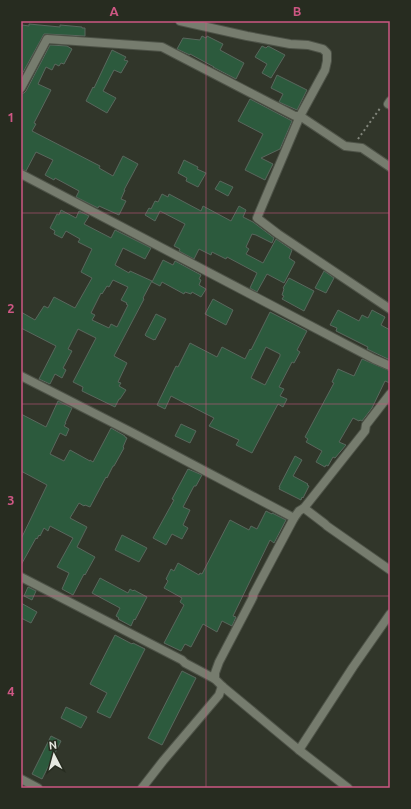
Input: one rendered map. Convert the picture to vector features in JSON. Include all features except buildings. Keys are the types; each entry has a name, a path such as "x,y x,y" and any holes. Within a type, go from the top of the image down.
{"street":[{"path":"180,21 247,36 290,44 308,45 323,49 327,53 325,70 300,116 257,218 278,234 390,309"},
{"path":"21,88 47,40 162,47 295,116 300,116 345,146 362,148 390,167"},
{"path":"21,174 390,366"},
{"path":"21,376 294,518"},
{"path":"215,679 215,673 219,662 294,518 304,508 365,431 366,426 390,394"},
{"path":"304,508 390,570"},
{"path":"21,577 182,660 215,679 299,750 348,788"},
{"path":"299,750 353,667 390,614"},
{"path":"142,788 163,761 219,696 222,686"},
{"path":"21,779 38,788"}],"path":[{"path":"362,148 357,142 382,106 389,103"}]}
